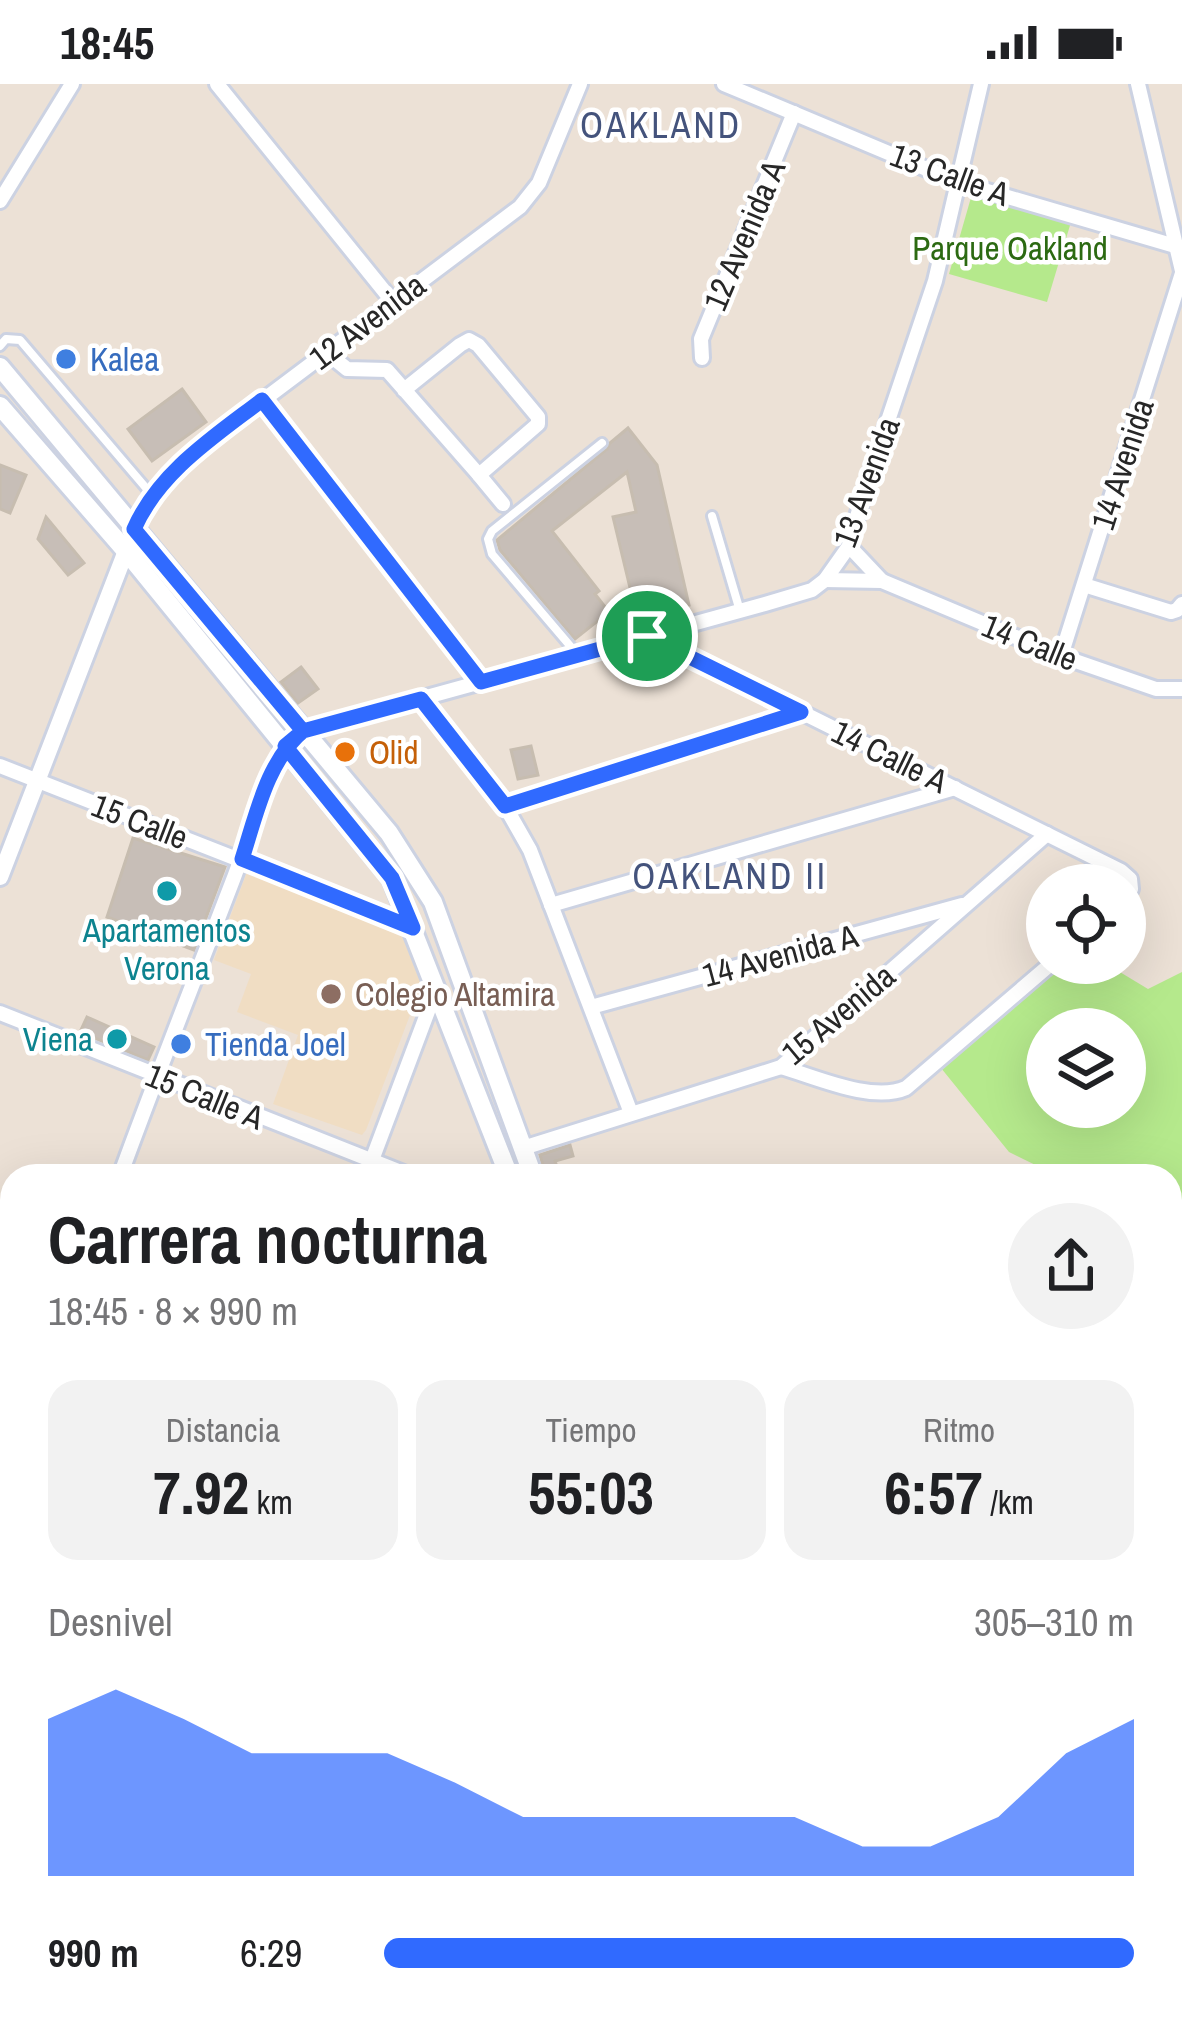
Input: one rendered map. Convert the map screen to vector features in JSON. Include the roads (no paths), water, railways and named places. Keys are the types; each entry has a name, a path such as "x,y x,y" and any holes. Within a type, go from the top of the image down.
{"main road":[{"path":"0,367 389,833 433,902 529,1164"},
{"path":"0,406 126,551 392,878 504,1164"},
{"name":"12 Avenida","path":"126,551 134,529"}],"street":[{"path":"0,201 72,84"},
{"path":"217,84 394,302"},
{"path":"561,84 573,100"},
{"name":"12 Avenida","path":"134,529 152,496 198,449 520,207 539,183 580,84"},
{"name":"13 Calle A","path":"724,84 960,183 1179,247"},
{"name":"13 Avenida","path":"124,1164 285,746 303,731 740,611 812,590 825,580 849,546 935,281 981,84"},
{"name":"14 Avenida","path":"1061,656 1182,272 1138,84"},
{"name":"12 Avenida A","path":"702,358 701,339 794,113"},
{"path":"404,390 460,345 469,340 478,345 538,421 479,476"},
{"path":"326,352 346,369 387,370 502,504"},
{"path":"262,400 481,682"},
{"name":"14 Calle","path":"849,546 882,580 1061,656 1156,688 1182,689"},
{"name":"12 Avenida","path":"0,877 126,551"},
{"name":"14 Calle","path":"825,580 882,580"},
{"path":"1084,585 1171,612 1182,604"},
{"name":"14 Calle A","path":"647,636 1107,864"},
{"path":"421,699 505,806 530,850 631,1113"},
{"path":"505,806 801,712"},
{"name":"15 Calle","path":"0,766 413,928"},
{"path":"551,905 955,788"},
{"name":"15 Avenida","path":"523,1148 781,1067 1047,834"},
{"name":"14 Avenida A","path":"591,1007 968,903"},
{"path":"781,1067 892,1094 906,1088 1027,984"},
{"path":"371,1164 437,988"},
{"name":"15 Calle A","path":"0,1013 357,1164"}],"lane":[{"path":"0,346 6,339 20,340 152,496"},
{"path":"578,656 492,554 488,539 602,443"},
{"path":"712,516 740,611"}],"place":[{"name":"Kalea","path":"66,359"},
{"name":"Olid","path":"345,752"},
{"name":"Apartamentos Verona","path":"167,891"},
{"name":"Colegio Altamira","path":"331,994"},
{"name":"Viena","path":"117,1039"},
{"name":"Tienda Joel","path":"181,1044"}],"district":[{"name":"OAKLAND","path":"661,125"},
{"name":"OAKLAND II","path":"730,876"}],"park label":[{"name":"Parque Oakland","path":"1010,248"}]}
